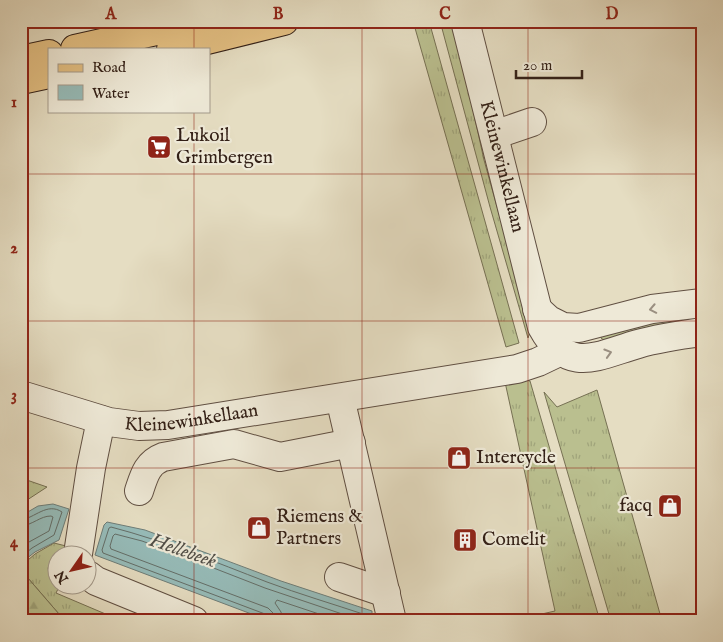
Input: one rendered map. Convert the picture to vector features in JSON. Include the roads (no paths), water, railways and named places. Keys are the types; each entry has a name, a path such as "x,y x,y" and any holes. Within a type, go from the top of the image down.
{"main road":[{"path":"79,48 201,21"},
{"path":"175,48 284,21"},
{"path":"21,60 48,54"},
{"path":"21,80 48,74"}],"street":[{"name":"Kleinewinkellaan","path":"21,394 100,420 139,426 168,425 517,369 561,351 549,341 542,327 466,25"},
{"path":"494,135 532,122"},
{"path":"537,309 549,320 563,327 579,328 652,309 702,303"},
{"path":"561,351 575,358 591,359 661,338 702,332"},
{"path":"340,398 392,621"},
{"name":"Kleinewinkellaan","path":"80,544 90,468 100,420"},
{"path":"139,491 150,465 163,457 234,444 280,457 351,443"},
{"path":"339,577 386,593"},
{"path":"98,582 194,621"}],"water":[{"path":"53,504 69,509 59,540 48,544 21,563 21,516 38,506"},
{"name":"Hellebeek","path":"107,522 145,530 281,581 372,611 372,615 376,617 377,621 270,621 98,556 98,545 104,525"}],"place":[{"name":"Lukoil Grimbergen","path":"159,147"},
{"name":"Intercycle","path":"459,458"},
{"name":"facq","path":"670,506"},
{"name":"Riemens & Partners","path":"259,528"},
{"name":"Comelit","path":"465,540"}]}
